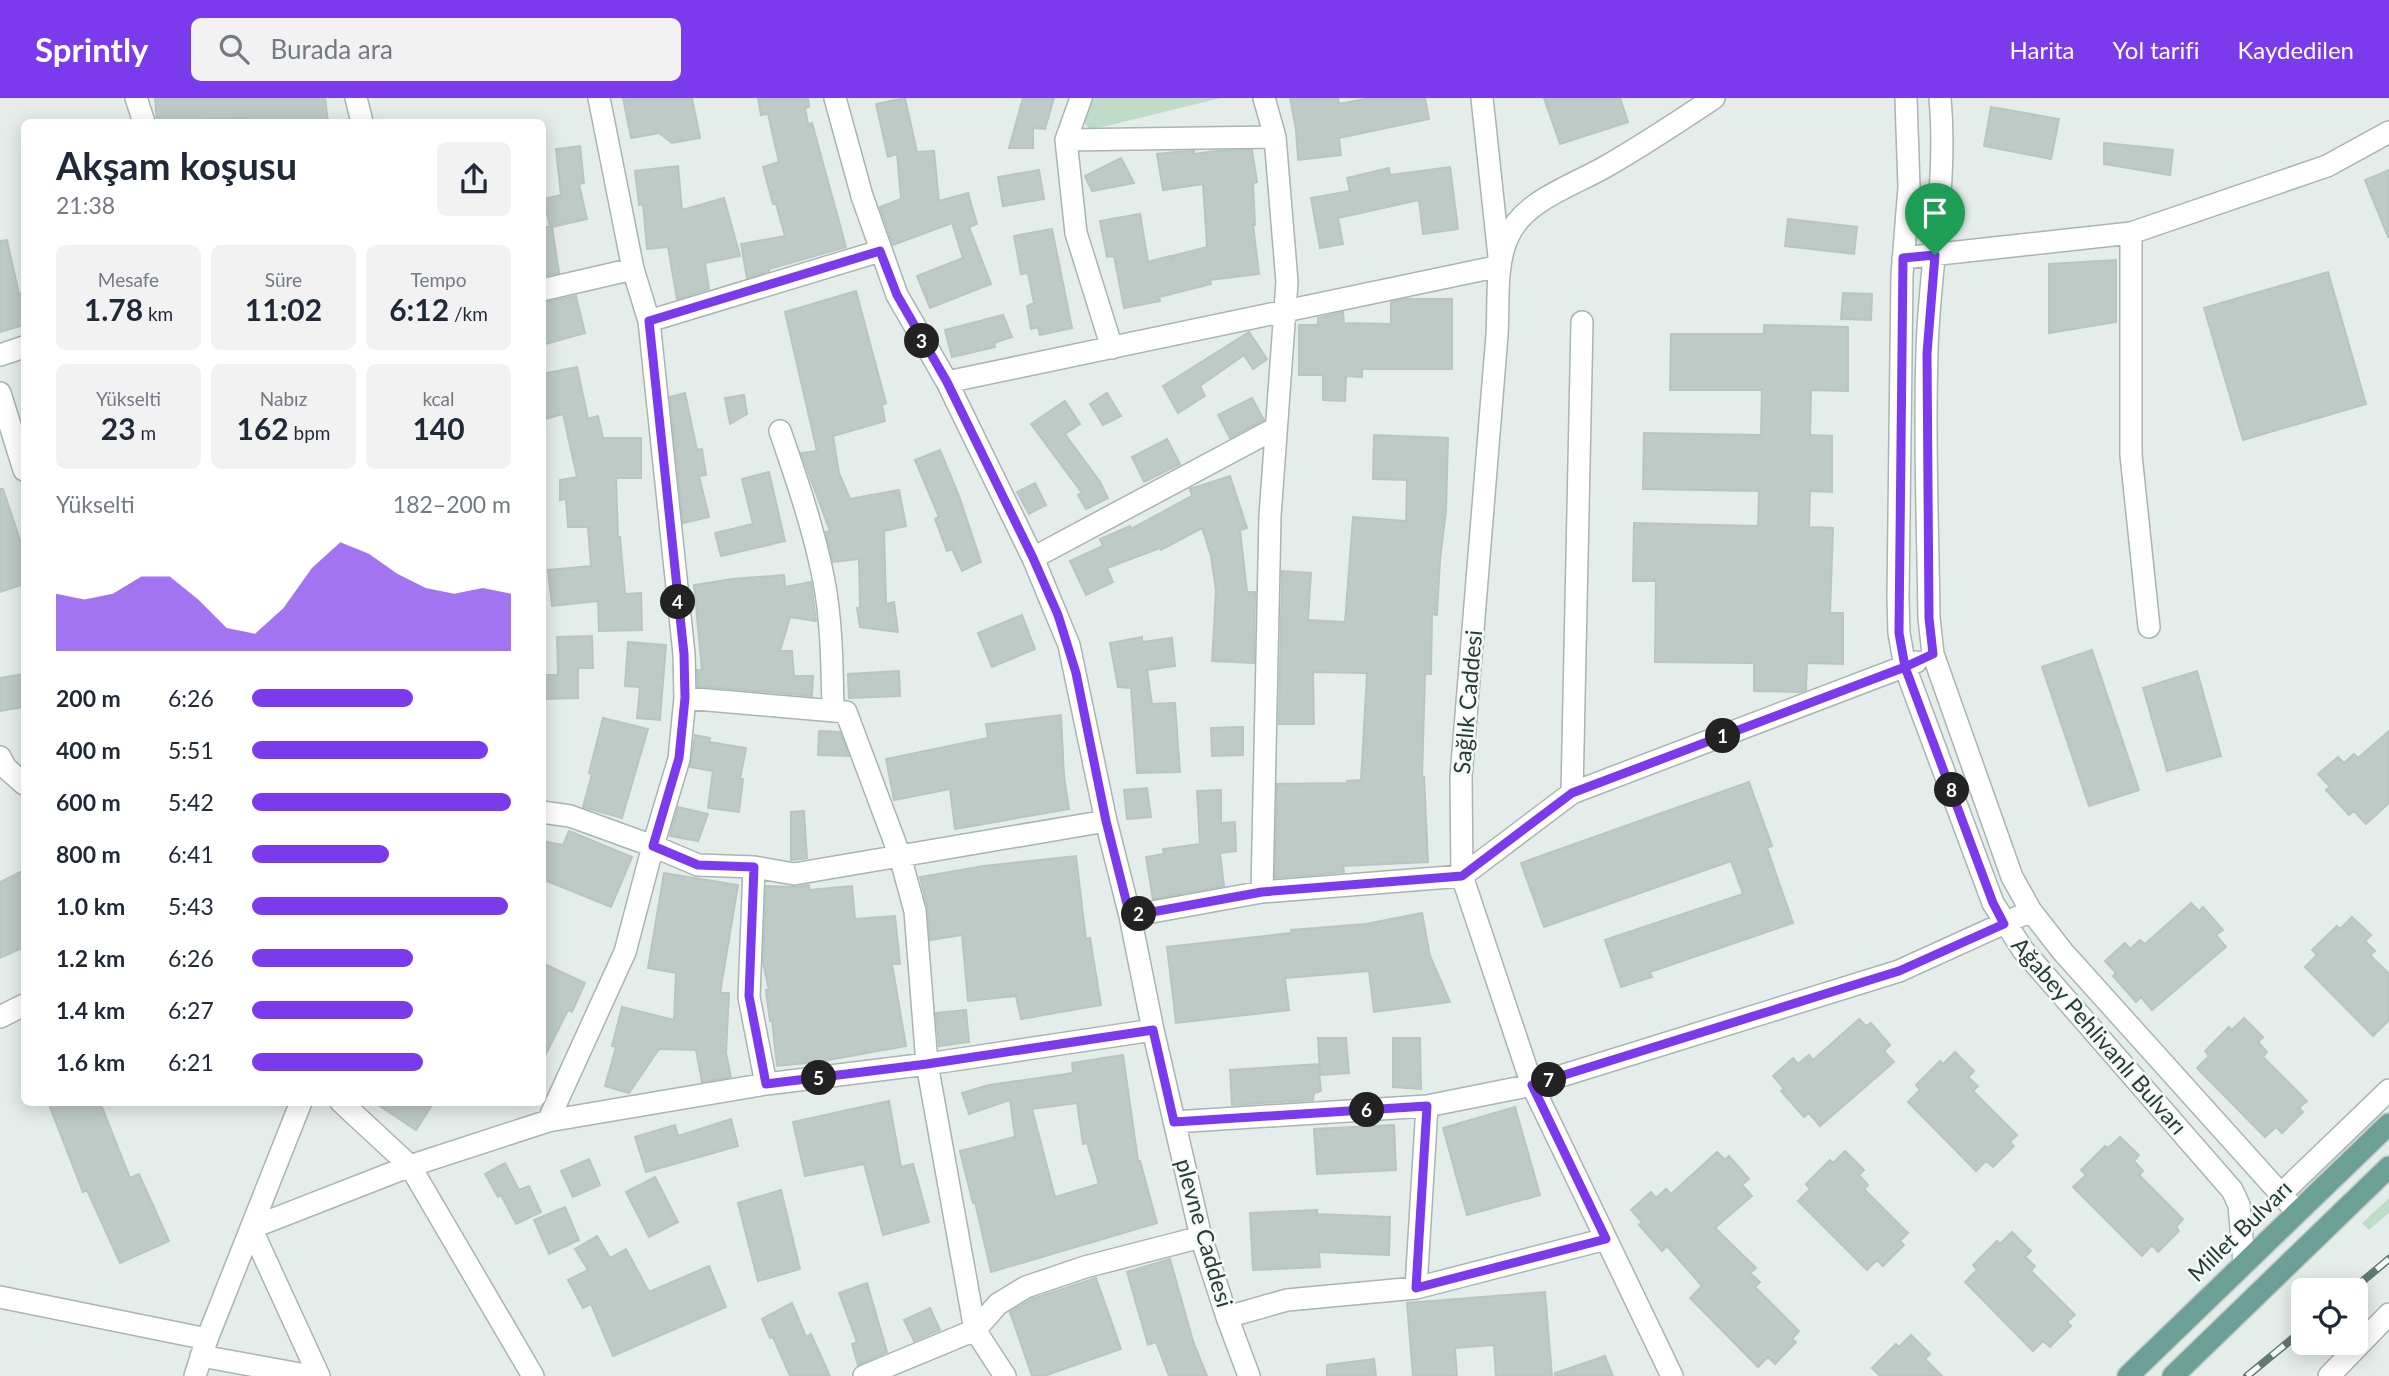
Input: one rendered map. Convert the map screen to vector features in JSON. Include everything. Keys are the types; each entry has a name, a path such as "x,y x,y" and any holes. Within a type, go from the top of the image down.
{"main road":[{"name":"Millet Bulvarı","path":"2128,1376 2389,1124"},
{"path":"2173,1376 2389,1167"}],"street":[{"path":"136,98 143,119"},
{"path":"356,98 361,119"},
{"path":"548,1121 625,953 679,758 685,698 684,654 649,321 633,269 599,98"},
{"name":"plevne Caddesi","path":"835,98 880,251 906,313 947,382 1033,558 1069,645 1106,821 1130,916 1153,1030 1201,1237 1249,1376"},
{"path":"1081,98 1066,140 1076,233 1112,348"},
{"path":"1262,892 1270,516 1287,282 1275,137 1264,98"},
{"path":"947,382 1500,266 1482,98"},
{"name":"Sağlık Caddesi","path":"1672,1376 1532,1085 1462,876 1461,777 1493,387 1500,266 1507,238 1521,217 1545,199 1604,168 1714,98"},
{"name":"Ağabey Pehlivanlı Bulvarı","path":"1906,98 1909,187 1903,258 1898,598 1899,633 1905,667 1993,903 2004,924 2022,950 2232,1190 2239,1205 2244,1263"},
{"name":"Ağabey Pehlivanlı Bulvarı","path":"1940,98 1942,182 1927,353 1929,618 1933,654 2012,877 2031,911 2063,952 2297,1212"},
{"path":"1903,258 2131,233 2327,166 2389,132"},
{"path":"1066,140 1275,137"},
{"path":"2131,233 2131,455 2149,627"},
{"path":"649,321 880,251"},
{"path":"546,289 633,269"},
{"path":"1572,793 1582,322"},
{"path":"0,355 21,348"},
{"path":"0,393 21,460"},
{"path":"1033,558 1276,428"},
{"path":"780,431 804,500 824,582 832,646 833,711"},
{"path":"1130,916 1262,892 1462,876 1572,793 1933,654"},
{"path":"685,698 846,712 900,856 915,911 927,1064 975,1330 1005,1376"},
{"path":"0,757 6,768 21,781"},
{"path":"546,813 570,816 698,865 754,867 794,874 1106,821"},
{"path":"754,867 749,996 766,1084"},
{"path":"1174,1122 1427,1106 1532,1085 1899,971 2031,911"},
{"path":"0,1017 21,1006"},
{"path":"251,1228 410,1166 548,1121 766,1084 927,1064 1153,1030"},
{"path":"2281,1194 2389,1090"},
{"path":"201,1357 299,1106"},
{"path":"345,1106 410,1166 533,1376"},
{"path":"1416,1288 1427,1106"},
{"path":"251,1228 319,1376"},
{"path":"864,1376 975,1330 998,1304 1026,1287 1085,1267 1201,1237"},
{"path":"1227,1317 1287,1300 1416,1288 1606,1239"},
{"path":"0,1297 201,1357 311,1376"},
{"path":"2329,1376 2389,1314"}],"green space":[{"path":"1091,98 1221,98 1090,130 1083,121"},
{"path":"2389,1198 2389,1213 2369,1230 2362,1223"}],"building":[{"path":"155,98 325,98 328,119 247,118 157,119"},
{"path":"623,98 692,98 700,138 672,143 659,133 631,138"},
{"path":"758,98 808,98 809,107 805,108 808,124 812,123 846,247 747,278 741,244 785,236 763,167 779,162 768,114 761,115"},
{"path":"905,98 917,152 934,151 939,201 968,193 977,224 969,227 991,284 930,308 917,276 963,258 952,223 893,245 880,207 901,199 897,154 888,157 876,104"},
{"path":"1023,98 1054,98 1045,129 1033,128 1033,148 1009,148"},
{"path":"1290,98 1338,98 1339,104 1370,98 1425,98 1429,119 1339,138 1341,155 1298,160"},
{"path":"1544,98 1620,98 1628,122 1560,144"},
{"path":"1991,107 2059,119 2051,159 1984,146"},
{"path":"2104,143 2173,150 2170,175 2104,164"},
{"path":"580,146 584,183 579,184 587,219 552,227 559,273 546,275 546,227 550,227 546,199 561,195 556,149"},
{"path":"1252,150 1257,182 1253,183 1253,225 1259,274 1210,280 1211,284 1159,297 1160,301 1124,308 1114,256 1107,257 1100,221 1140,214 1148,262 1170,256 1173,263 1172,256 1207,247 1203,184 1163,190 1157,154"},
{"path":"1121,158 1134,183 1092,191 1085,176"},
{"path":"678,166 682,210 724,198 740,256 705,263 709,289 677,299 668,247 647,249 643,204 639,205 635,171"},
{"path":"1450,167 1458,229 1423,234 1419,200 1338,218 1343,244 1320,248 1311,198 1350,191 1347,178 1389,168 1390,175"},
{"path":"1039,170 1044,199 1003,206 998,177"},
{"path":"2389,170 2389,237 2388,237 2365,180"},
{"path":"1788,219 1857,227 1854,254 1785,246"},
{"path":"1052,229 1072,328 1040,335 1038,327 1031,329 1027,306 1034,303 1028,273 1021,274 1014,236"},
{"path":"7,240 21,294 21,326 0,332 0,241"},
{"path":"2116,260 2116,322 2049,333 2049,264"},
{"path":"2328,272 2366,404 2243,440 2204,308"},
{"path":"856,291 886,403 882,405 885,421 833,436 839,473 850,499 899,490 906,526 884,531 886,604 894,602 898,632 860,627 857,608 860,607 859,559 833,562 826,532 830,531 801,453 817,451 785,312"},
{"path":"1843,293 1872,294 1871,320 1841,319"},
{"path":"576,296 585,333 546,344 546,302"},
{"path":"1406,299 1452,299 1452,369 1362,369 1362,377 1346,376 1345,401 1323,400 1323,375 1299,375 1299,325 1318,325 1318,318 1343,312 1344,323 1391,324 1391,302"},
{"path":"1003,315 1012,337 994,343 995,347 952,357 945,330"},
{"path":"1764,325 1848,327 1848,391 1811,390 1810,435 1832,436 1832,492 1810,491 1809,527 1833,528 1830,613 1843,613 1843,664 1807,663 1806,690 1800,692 1754,691 1754,663 1655,662 1656,581 1633,581 1634,523 1758,526 1759,491 1643,489 1644,433 1761,435 1762,390 1670,390 1671,334 1764,334"},
{"path":"1249,332 1267,359 1253,369 1244,355 1200,386 1205,396 1178,413 1163,386"},
{"path":"577,367 588,419 598,416 603,438 641,438 641,478 616,478 618,537 625,594 641,593 642,630 599,631 598,601 552,606 548,570 591,566 588,527 568,527 566,499 560,500 560,480 577,477 563,414 546,419 546,373"},
{"path":"685,393 697,450 702,449 706,475 699,476 709,517 683,523 670,397"},
{"path":"1107,393 1121,416 1103,425 1090,404"},
{"path":"744,395 747,414 730,424 725,398"},
{"path":"1252,398 1264,420 1230,438 1218,415"},
{"path":"1065,401 1080,424 1065,434 1100,482 1108,498 1086,509 1078,495 1082,493 1031,424"},
{"path":"1374,435 1448,438 1446,511 1437,615 1432,614 1431,674 1425,674 1422,777 1428,862 1343,866 1344,872 1275,878 1277,784 1347,783 1361,780 1367,673 1313,672 1314,724 1279,724 1282,571 1311,573 1308,620 1345,622 1353,517 1406,521 1407,480 1373,479"},
{"path":"1167,439 1180,464 1144,482 1132,457"},
{"path":"940,450 981,562 962,571 952,549 947,551 935,519 939,517 915,460"},
{"path":"769,472 785,541 721,556 715,533 753,524 742,479"},
{"path":"1230,476 1247,528 1240,530 1247,592 1255,592 1254,663 1212,661 1216,590 1211,556 1202,528 1161,550 1160,548 1107,568 1113,582 1086,595 1070,561 1103,546 1100,539 1130,526 1131,529 1192,496 1190,489"},
{"path":"1035,483 1046,505 1029,514 1017,492"},
{"path":"0,489 3,489 21,543 21,585 0,592"},
{"path":"784,575 785,587 811,582 816,621 790,617 780,651 792,651 794,676 813,676 812,696 698,686 697,670 702,670 694,585"},
{"path":"1022,615 1035,649 992,667 978,633"},
{"path":"592,636 593,668 578,668 578,698 546,699 546,675 558,675 557,637"},
{"path":"1142,637 1142,642 1172,638 1175,666 1147,670 1152,704 1175,703 1180,772 1137,773 1131,688 1118,687 1110,643"},
{"path":"628,642 666,645 660,720 637,718 640,687 625,686"},
{"path":"2092,650 2139,790 2089,806 2042,667"},
{"path":"899,671 900,696 849,698 848,674"},
{"path":"2197,671 2221,756 2167,771 2143,688"},
{"path":"21,674 21,708 0,711 0,678"},
{"path":"1061,715 1064,776 1069,809 955,829 950,789 894,800 886,759 988,738 986,724"},
{"path":"603,718 648,729 622,818 583,807"},
{"path":"1243,727 1243,755 1212,756 1211,728"},
{"path":"819,731 840,732 849,756 818,755"},
{"path":"2389,731 2389,803 2366,824 2354,811 2349,815 2326,790 2330,787 2318,774 2338,757 2344,763 2354,754 2358,758"},
{"path":"695,735 710,738 709,742 746,748 740,779 743,779 739,812 708,808 713,771 690,767"},
{"path":"1749,782 1772,846 1767,848 1793,923 1650,972 1652,977 1621,987 1605,940 1743,894 1731,861 1544,927 1521,863"},
{"path":"1147,788 1151,817 1127,819 1124,790"},
{"path":"1221,790 1221,823 1235,822 1236,851 1220,853 1224,886 1153,899 1146,857 1164,854 1163,849 1200,844 1197,791"},
{"path":"678,807 708,814 698,841 670,836"},
{"path":"804,811 807,858 791,860 791,812"},
{"path":"569,831 632,857 611,907 546,881 546,842 563,845"},
{"path":"1076,856 1086,939 1090,938 1101,1005 1021,1019 1016,996 968,1001 962,935 930,940 928,910 920,877 984,866"},
{"path":"21,872 21,948 0,958 0,882"},
{"path":"664,873 738,885 720,993 729,993 726,1053 731,1077 702,1082 696,1050 659,1049 629,1093 605,1086 616,1047 612,1046 622,1007 674,1020 676,973 648,968"},
{"path":"809,885 809,890 852,886 855,919 895,916 900,964 892,964 906,1046 817,1062 777,1066 766,990 769,990 763,963 766,886"},
{"path":"2191,903 2199,911 2203,907 2223,930 2216,935 2226,947 2152,1010 2141,997 2136,1002 2113,976 2116,973 2105,961 2125,943 2130,949 2140,940 2145,944"},
{"path":"1422,913 1430,956 1450,1002 1374,1012 1369,971 1285,978 1289,1010 1176,1023 1167,947 1291,933 1291,930 1366,924"},
{"path":"2352,917 2371,935 2365,941 2375,951 2370,955 2389,974 2389,1020 2373,1036 2305,967 2317,955 2312,950 2337,926 2340,929"},
{"path":"546,965 585,983 572,1012 568,1010 546,1054"},
{"path":"966,1010 969,1042 939,1046 936,1013"},
{"path":"2244,1018 2263,1037 2258,1042 2267,1052 2263,1057 2307,1101 2299,1108 2303,1112 2282,1133 2276,1127 2265,1137 2197,1068 2209,1056 2205,1051 2229,1027 2232,1030"},
{"path":"1859,1019 1866,1026 1871,1023 1890,1045 1884,1051 1894,1062 1820,1126 1809,1113 1804,1117 1781,1091 1784,1089 1773,1076 1793,1058 1798,1064 1809,1055 1813,1060"},
{"path":"1318,1038 1346,1038 1349,1073 1320,1075"},
{"path":"1393,1038 1420,1038 1421,1089 1393,1087"},
{"path":"1955,1052 1974,1071 1968,1077 1978,1086 1973,1091 2017,1135 2010,1142 2014,1146 1993,1167 1986,1161 1976,1171 1908,1102 1920,1090 1916,1085 1940,1061 1943,1064"},
{"path":"1123,1055 1138,1161 1157,1223 991,1272 960,1151 1015,1137 1010,1100 969,1114 962,1093 989,1085 1073,1073 1072,1063","holes":["1077,1103 1083,1144 1087,1143 1099,1184 1055,1197 1032,1109"]},
{"path":"1318,1064 1321,1091 1314,1093 1313,1100 1232,1105 1230,1070"},
{"path":"889,1101 901,1167 913,1164 929,1222 883,1235 864,1164 805,1176 793,1122"},
{"path":"50,1106 102,1106 130,1178 139,1174 169,1241 120,1263 87,1190 83,1192"},
{"path":"380,1106 431,1106 416,1130"},
{"path":"1515,1107 1540,1195 1467,1215 1443,1128"},
{"path":"731,1119 738,1146 646,1172 635,1137 675,1125 678,1136"},
{"path":"1394,1125 1396,1170 1317,1174 1314,1129"},
{"path":"2120,1137 2139,1155 2134,1161 2143,1171 2139,1175 2183,1219 2176,1227 2179,1231 2158,1252 2152,1245 2142,1256 2073,1187 2086,1175 2081,1170 2105,1146 2108,1148"},
{"path":"1845,1151 1864,1170 1859,1175 1868,1185 1864,1189 1908,1233 1900,1241 1904,1245 1883,1266 1877,1260 1867,1270 1798,1201 1810,1189 1806,1184 1830,1160 1833,1163"},
{"path":"1717,1152 1725,1160 1729,1156 1749,1179 1742,1185 1752,1196 1715,1228 1756,1268 1750,1273 1760,1282 1755,1287 1799,1331 1792,1339 1796,1342 1775,1364 1768,1357 1758,1367 1690,1298 1702,1286 1667,1246 1662,1251 1639,1225 1642,1222 1631,1210 1651,1192 1656,1198 1666,1189 1671,1194"},
{"path":"589,1159 600,1185 573,1197 561,1171"},
{"path":"505,1163 519,1190 529,1186 541,1212 516,1224 501,1195 498,1197 485,1174"},
{"path":"655,1177 678,1222 649,1237 626,1192"},
{"path":"781,1190 800,1269 758,1281 738,1203"},
{"path":"565,1207 579,1240 549,1254 534,1220"},
{"path":"1317,1210 1317,1214 1390,1217 1389,1255 1319,1252 1320,1267 1253,1270 1250,1213"},
{"path":"2012,1232 2031,1251 2025,1257 2035,1266 2031,1271 2075,1315 2067,1322 2071,1326 2050,1347 2043,1341 2033,1351 1965,1282 1977,1270 1973,1265 1997,1241 2000,1244"},
{"path":"597,1236 610,1258 626,1249 649,1292 709,1266 726,1307 613,1356 591,1304 583,1308 568,1280 588,1270 575,1249"},
{"path":"1170,1259 1193,1341 1207,1376 1169,1376 1156,1342 1148,1345 1127,1272"},
{"path":"1096,1278 1121,1349 1044,1376 1032,1376 1010,1312 1032,1299"},
{"path":"867,1283 887,1352 858,1365 852,1344 857,1342 839,1293"},
{"path":"1545,1292 1552,1376 1496,1376 1494,1345 1455,1348 1457,1376 1413,1376 1407,1303"},
{"path":"792,1303 806,1337 811,1334 830,1376 790,1376 773,1337 770,1338 762,1319"},
{"path":"930,1308 940,1330 914,1341 904,1320"},
{"path":"1911,1335 1930,1354 1925,1359 1942,1376 1880,1376 1872,1368 1896,1344 1899,1347"},
{"path":"1605,1356 1613,1376 1555,1376 1555,1373"},
{"path":"1374,1359 1376,1376 1327,1376 1327,1365"}],"railway":[{"path":"2366,1278 2389,1259"},
{"path":"2247,1376 2291,1340"}],"route":[{"path":"1935,255 1903,258 1899,633 1905,667 1993,903 2004,924 1899,971 1532,1085 1606,1239 1416,1288 1427,1106 1174,1122 1153,1030 927,1064 766,1084 749,996 754,867 698,865 653,846 679,758 685,698 684,654 649,321 880,251 897,295 947,382 1058,615 1076,673 1106,821 1130,916 1262,892 1462,876 1572,793 1905,667 1933,654 1929,618 1927,353 1935,255"}]}
